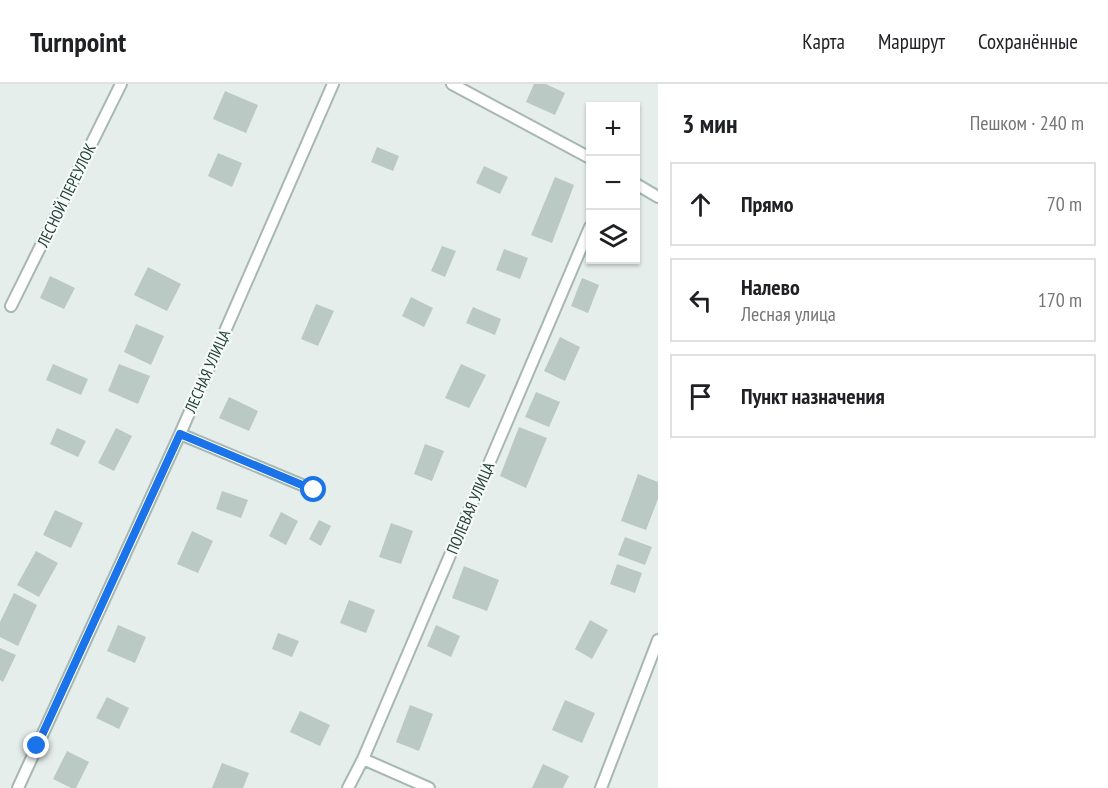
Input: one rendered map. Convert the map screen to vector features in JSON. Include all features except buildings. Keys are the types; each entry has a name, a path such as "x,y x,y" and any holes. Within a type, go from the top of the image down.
{"street":[{"name":"ЛЕСНОЙ ПЕРЕУЛОК","path":"11,306 121,84"},
{"name":"ЛЕСНАЯ УЛИЦА","path":"18,788 180,434 333,84"},
{"path":"452,84 587,156"},
{"path":"640,186 658,197"},
{"name":"ПОЛЕВАЯ УЛИЦА","path":"348,788 363,759 586,239"},
{"path":"180,434 314,490"},
{"path":"601,788 658,640"},
{"path":"363,759 429,788"}],"route":[{"path":"37,746 180,434 314,490"}]}
